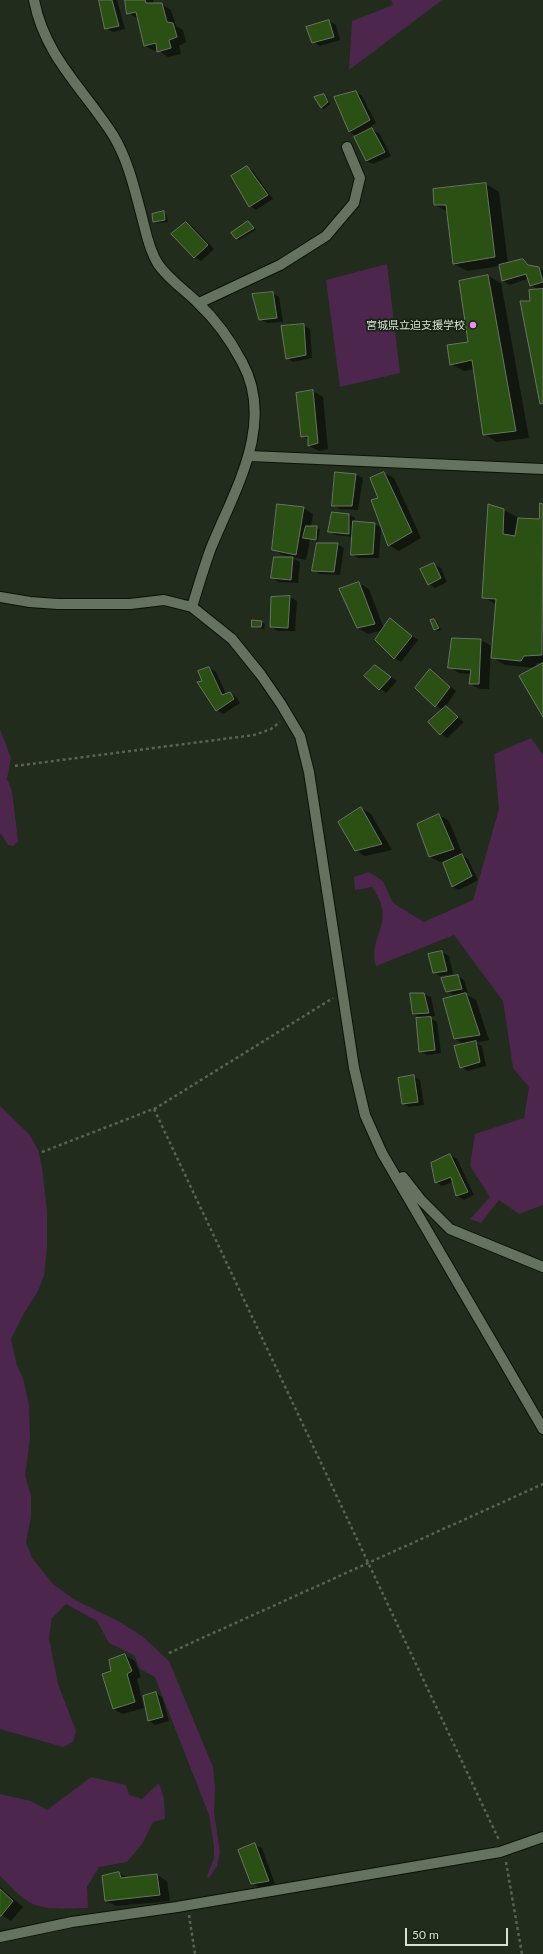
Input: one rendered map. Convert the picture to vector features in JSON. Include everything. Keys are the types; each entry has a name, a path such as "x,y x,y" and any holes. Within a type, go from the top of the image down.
{"street":[{"path":"34,0 42,31 53,53 114,137 125,161 148,239 158,264 199,303 214,320 239,357 250,382 254,403 254,424 250,456 210,550 192,607"},
{"path":"199,303 280,265 326,236 354,203 360,178 347,147"},
{"path":"250,456 543,469"},
{"path":"0,596 30,602 58,604 130,604 164,600 192,607 232,639 261,675 288,715 300,736 309,772 354,1068 365,1115 382,1153 543,1429"},
{"path":"382,1153 421,1200 450,1229 543,1267"},
{"path":"0,1937 72,1922 188,1905 504,1851 543,1837"}],"path":[{"path":"15,766 254,735 271,729 288,715"},
{"path":"42,1152 154,1109 343,992"},
{"path":"154,1109 504,1851 522,1954"},
{"path":"169,1653 543,1484"},
{"path":"188,1905 195,1954"}],"shaded area":[{"path":"391,0 442,0 349,70 352,21 393,5"},
{"path":"387,264 400,373 340,387 326,280"},
{"path":"0,729 11,758 7,779 12,791 18,841 14,846 8,845 1,834 0,835"},
{"path":"531,738 543,755 543,1205 519,1214 499,1200 481,1223 470,1219 490,1197 470,1166 475,1134 524,1118 529,1087 513,1068 503,1001 454,935 376,966 374,955 382,920 382,911 379,900 372,887 355,890 354,877 369,872 383,881 393,903 424,922 473,900 499,809 494,754"},
{"path":"0,1106 30,1135 38,1150 42,1167 47,1211 47,1248 44,1276 38,1291 23,1315 11,1339 17,1366 23,1378 29,1405 30,1439 25,1475 31,1496 31,1517 26,1542 32,1558 53,1584 75,1600 118,1621 142,1636 169,1661 213,1767 215,1788 214,1813 220,1852 217,1866 209,1878 207,1876 214,1858 214,1846 209,1815 155,1677 140,1669 134,1655 109,1643 97,1621 66,1604 52,1618 49,1638 58,1684 76,1731 73,1742 63,1747 0,1729"},
{"path":"91,1777 126,1785 129,1795 142,1799 159,1783 164,1799 165,1819 153,1822 142,1844 127,1862 99,1867 87,1887 88,1908 46,1908 33,1904 19,1895 0,1876 0,1794 31,1801 47,1810"}],"building":[{"path":"99,0 112,0 119,26 105,29"},
{"path":"125,0 145,0 146,3 162,3 167,22 173,23 177,37 169,40 171,48 157,52 156,43 144,46 136,12 127,14"},
{"path":"329,20 334,37 312,43 306,27"},
{"path":"356,91 370,120 349,132 334,97"},
{"path":"324,94 328,102 321,108 314,97"},
{"path":"372,128 385,152 366,161 354,137"},
{"path":"247,166 268,195 249,207 231,176"},
{"path":"486,183 495,257 453,264 446,205 434,205 433,189"},
{"path":"164,211 165,220 153,222 152,214"},
{"path":"248,221 254,228 236,239 231,233"},
{"path":"186,222 208,245 194,258 171,234"},
{"path":"523,259 528,265 539,267 543,282 530,286 526,274 502,281 499,265"},
{"path":"488,275 516,431 483,435 472,360 450,365 447,345 468,342 459,281"},
{"path":"543,289 543,403 540,404 520,301 530,301 529,290"},
{"path":"273,292 277,318 259,320 252,294"},
{"path":"304,324 306,355 286,359 281,326"},
{"path":"313,390 318,443 308,446 308,436 301,437 296,393"},
{"path":"335,472 356,474 352,506 332,506"},
{"path":"384,472 412,532 388,546 371,500 378,498 370,478"},
{"path":"540,503 543,504 542,655 524,656 521,661 491,658 496,599 482,598 488,504 504,509 503,534 515,536 518,518 539,519"},
{"path":"277,504 304,507 296,555 272,550"},
{"path":"332,512 349,514 349,534 328,532"},
{"path":"353,521 375,523 373,554 351,555"},
{"path":"306,526 317,526 316,540 303,538"},
{"path":"317,543 338,543 334,572 312,571"},
{"path":"274,557 293,557 291,580 271,578"},
{"path":"434,563 441,578 428,585 420,569"},
{"path":"359,582 375,624 357,628 339,589"},
{"path":"290,596 288,628 270,627 271,597"},
{"path":"390,618 412,636 394,659 375,640"},
{"path":"434,619 439,628 434,630 430,620"},
{"path":"252,620 262,621 261,627 252,627"},
{"path":"452,638 481,639 479,684 469,684 471,670 448,668"},
{"path":"543,663 543,717 519,676"},
{"path":"375,665 391,677 379,690 364,676"},
{"path":"209,667 222,695 230,692 234,699 216,711 197,682 202,681 198,671"},
{"path":"430,669 450,687 435,707 415,688"},
{"path":"446,706 458,717 440,735 428,722"},
{"path":"361,807 382,844 355,851 338,822"},
{"path":"439,814 454,849 429,857 417,824"},
{"path":"462,854 472,876 452,887 443,863"},
{"path":"442,951 447,971 433,973 428,954"},
{"path":"458,975 462,989 446,992 441,978"},
{"path":"410,993 424,993 429,1013 413,1014"},
{"path":"466,993 480,1035 454,1039 443,999"},
{"path":"431,1017 435,1050 419,1052 416,1018"},
{"path":"476,1041 480,1062 460,1068 454,1046"},
{"path":"414,1075 418,1102 402,1104 398,1078"},
{"path":"450,1154 468,1192 456,1196 451,1177 435,1183 431,1163"},
{"path":"125,1654 132,1671 127,1674 135,1702 113,1709 102,1674 111,1671 109,1660"},
{"path":"156,1692 163,1717 148,1721 143,1696"},
{"path":"255,1843 269,1881 251,1884 238,1850"},
{"path":"119,1872 121,1878 157,1874 160,1895 105,1901 102,1876"},
{"path":"0,1889 13,1901 1,1916 0,1916"}],"place":[{"name":"宮城県立迫支援学校","path":"473,325"}]}
